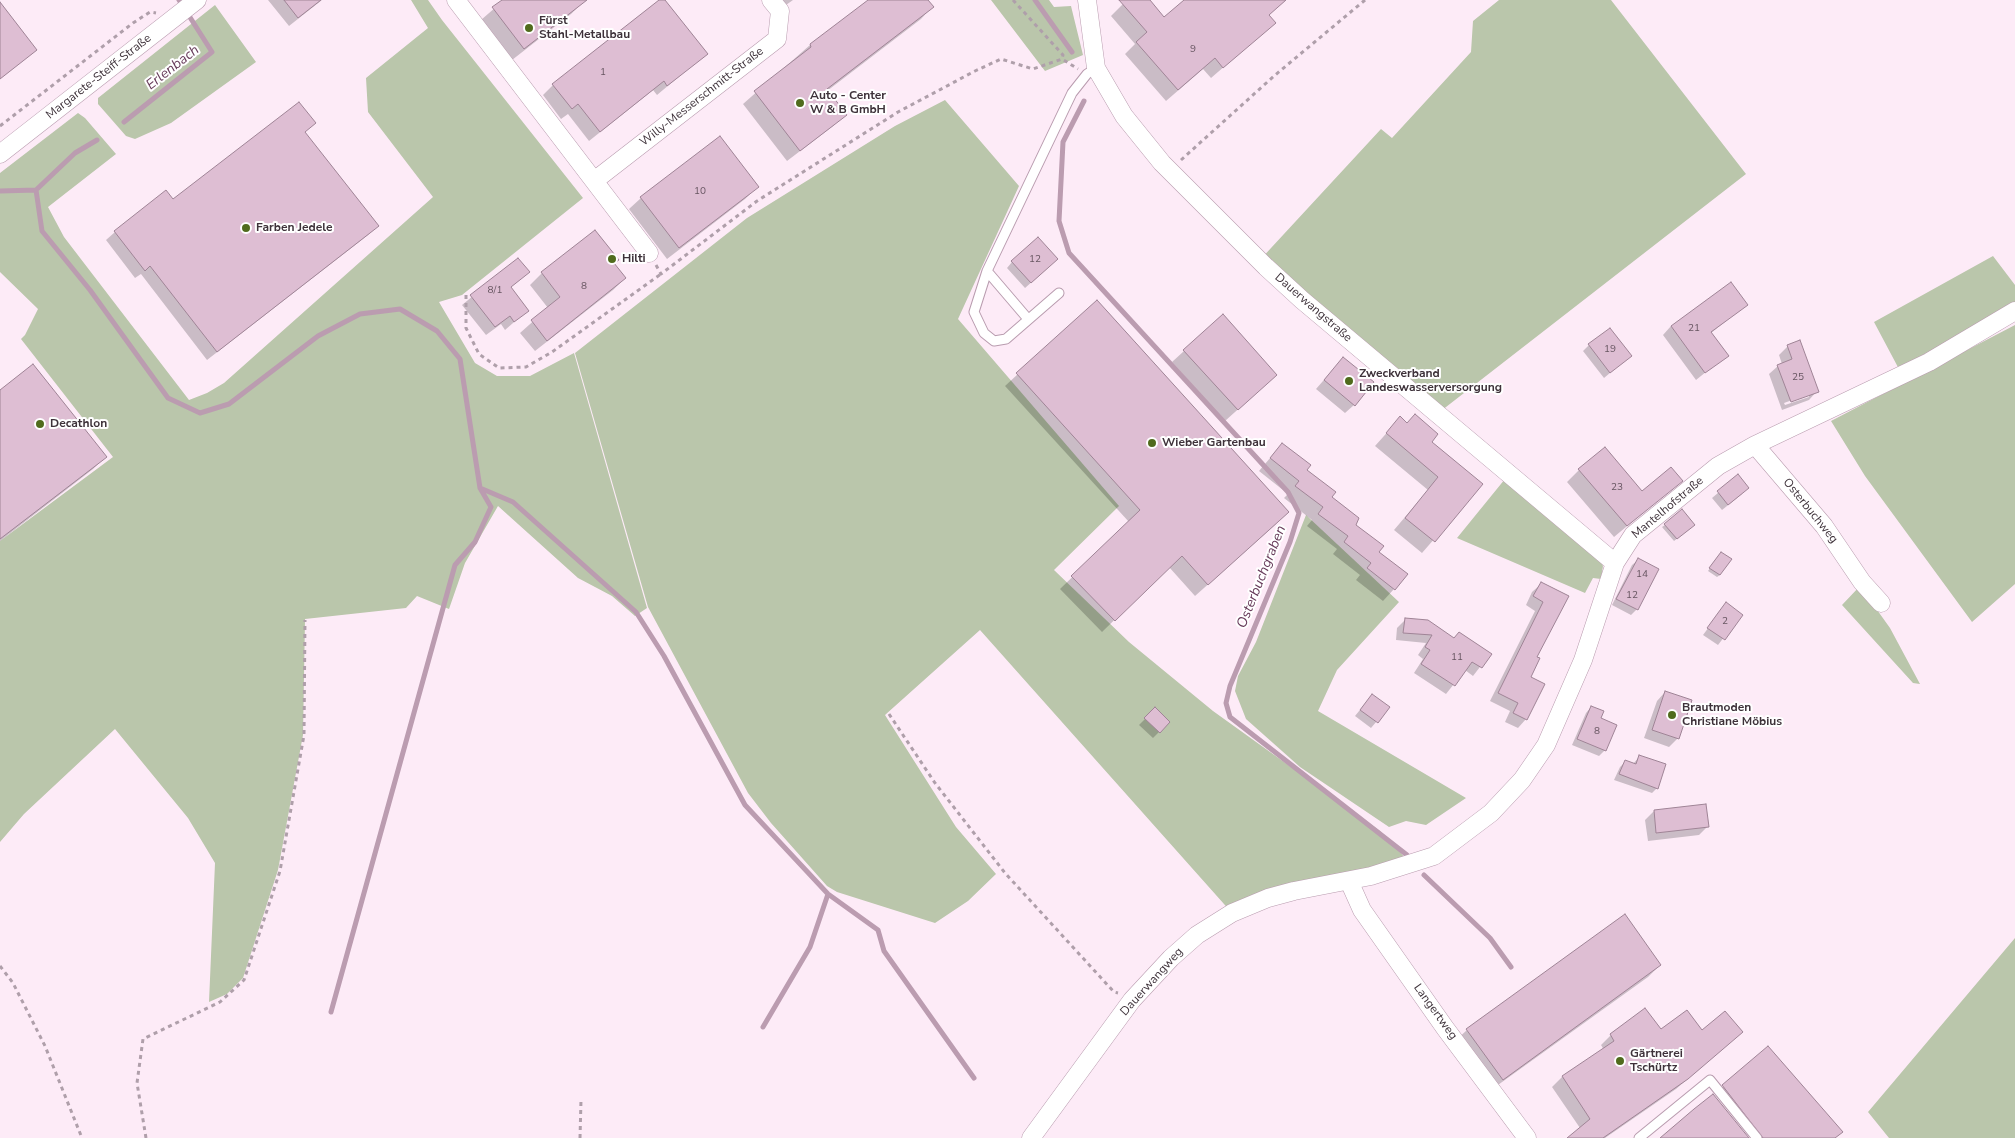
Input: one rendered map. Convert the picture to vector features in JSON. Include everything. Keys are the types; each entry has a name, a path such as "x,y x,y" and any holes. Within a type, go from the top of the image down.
{"street":[{"name":"Margarete-Steiff-Straße","path":"0,154 198,0"},
{"name":"Willy-Messerschmitt-Straße","path":"594,181 778,38 780,11 771,0"},
{"name":"Dauerwangstraße","path":"1087,0 1092,71 1124,116 1170,170 1266,267 1302,300 1615,563"},
{"path":"463,2 648,252"},
{"name":"Mantelhofstraße","path":"1349,882 1434,856 1479,824 1522,780 1546,745 1583,660 1615,563 1633,535 1718,466 1755,445 1929,362 2015,311"},
{"name":"Osterbuchweg","path":"1755,445 1824,526 1862,582 1881,603"},
{"name":"Dauerwangweg","path":"1031,1138 1132,1000 1171,958 1197,936 1232,913 1268,898 1294,891 1349,882"},
{"name":"Langertweg","path":"1349,882 1362,910 1527,1138"}],"lane":[{"path":"1059,293 1006,339 994,341 984,333 974,312 987,271 1072,93 1092,71"},
{"path":"987,271 1028,319"},
{"path":"1640,1138 1710,1080 1757,1138"}],"path":[{"path":"1013,0 1064,56 1062,59"},
{"path":"1170,170 1274,76 1365,0"},
{"path":"0,126 150,12 178,15"},
{"path":"466,295 466,328 479,354 499,368 526,368 552,352 661,274 764,196 898,112 975,71 1001,58 1033,69 1062,59 1092,71"},
{"path":"648,252 661,274"},
{"path":"146,1138 137,1082 143,1039 220,1002 244,980 280,870 304,735 306,620"},
{"path":"889,714 935,783 1005,873 1114,992 1132,1000"},
{"path":"0,966 13,983 45,1046 82,1138"},
{"path":"580,1138 581,1100"}],"green space":[{"path":"411,0 428,0 583,198 462,295 439,302 475,363 497,376 530,376 574,353 647,608 635,616 612,596 578,578 498,506 465,563 449,609 417,596 406,608 305,619 303,735 278,870 243,978 227,994 209,1002 215,863 188,818 115,729 24,814 0,842 0,541 113,457 21,339 25,335 38,309 0,272 0,173 78,113 85,118 116,154 48,207 64,237 189,400 207,393 224,383 433,197 368,112 366,78 428,28"},
{"path":"991,0 1049,0 1054,7 1071,6 1083,55 1045,71"},
{"path":"1499,0 1611,0 1746,174 1437,414 1259,261 1381,129 1392,138 1471,52 1473,21"},
{"path":"215,5 256,62 171,123 135,139 126,136 98,104 98,98"},
{"path":"945,100 1019,186 958,319 1119,506 1054,570 1129,642 1213,711 1380,831 1411,864 1232,913 980,630 885,715 956,827 996,874 968,901 935,923 837,892 827,886 771,823 748,793 648,607 575,353 747,218 895,126"},
{"path":"1993,256 2015,285 2015,302 1900,371 1874,322"},
{"path":"2015,325 2015,584 1972,622 1865,476 1831,421"},
{"path":"1505,479 1596,552 1603,566 1601,579 1593,578 1585,593 1457,538"},
{"path":"1306,515 1399,602 1337,670 1318,711 1466,798 1426,825 1406,821 1389,827 1300,767 1246,719 1235,691 1238,676 1256,642"},
{"path":"1860,586 1890,628 1920,684 1913,683 1842,605"},
{"path":"2015,938 2015,1138 1889,1138 1868,1112"}],"building":[{"path":"284,0 321,0 298,18"},
{"name":"Fürst Stahl-Metallbau","path":"502,0 587,0 524,49 492,7"},
{"path":"659,0 665,0 708,54 667,86 664,81 600,132 578,104 572,109 552,84"},
{"path":"868,0 928,0 934,7 827,89 847,115 800,151 754,91 811,47 810,44"},
{"path":"1119,0 1150,0 1164,17 1184,0 1286,0 1269,15 1276,23 1223,68 1215,58 1178,90 1136,42 1147,32"},
{"path":"0,2 37,50 0,79"},
{"name":"Farben Jedele","path":"299,102 316,123 305,132 379,226 217,352 150,266 145,271 114,231 166,190 173,199"},
{"path":"720,136 759,187 679,248 640,197"},
{"path":"595,230 619,260 614,263 626,278 547,341 531,320 560,297 541,272"},
{"path":"1038,237 1058,259 1031,283 1011,261"},
{"path":"518,258 530,272 511,287 529,311 514,322 510,316 495,327 470,295"},
{"path":"1731,282 1748,305 1711,332 1729,356 1705,373 1671,326"},
{"name":"Wieber Gartenbau","path":"1097,300 1289,512 1208,585 1182,556 1115,621 1071,576 1140,510 1016,373"},
{"path":"1223,314 1277,375 1238,410 1183,350"},
{"path":"1610,328 1632,356 1610,373 1588,344"},
{"path":"1800,340 1819,392 1791,402 1777,365 1792,359 1787,345"},
{"name":"Zweckverband Landeswasserversorgung","path":"1343,357 1374,382 1355,406 1324,380"},
{"name":"Decathlon","path":"33,364 107,457 0,539 0,390"},
{"path":"1415,414 1438,434 1432,442 1483,484 1435,542 1405,518 1438,477 1386,433 1400,416 1407,423"},
{"path":"1282,443 1311,465 1307,470 1336,492 1332,497 1359,518 1356,525 1384,546 1379,552 1408,574 1395,590 1367,568 1371,563 1344,542 1348,536 1318,514 1323,507 1295,486 1299,481 1270,458"},
{"path":"1605,447 1642,491 1671,467 1683,481 1627,526 1578,469"},
{"path":"1738,474 1749,488 1728,505 1717,491"},
{"path":"1682,509 1695,525 1677,539 1664,524"},
{"path":"1721,552 1732,559 1720,575 1709,568"},
{"path":"1638,558 1659,569 1638,610 1616,599"},
{"path":"1541,582 1569,596 1537,657 1540,658 1531,677 1545,684 1527,720 1513,713 1518,703 1498,693 1543,602 1533,596"},
{"path":"1726,602 1743,615 1725,640 1707,628"},
{"path":"1405,618 1428,620 1454,638 1459,632 1492,654 1482,668 1472,662 1455,686 1421,664 1430,650 1425,647 1432,635 1403,633"},
{"name":"Brautmoden Christiane Möbius","path":"1665,691 1692,700 1679,739 1652,730"},
{"path":"1372,694 1390,707 1378,723 1360,710"},
{"path":"1591,706 1604,711 1601,718 1617,725 1606,751 1577,739"},
{"path":"1155,707 1170,722 1160,733 1144,718"},
{"path":"1639,755 1666,764 1658,789 1619,774 1625,760 1636,764"},
{"path":"1706,804 1709,827 1656,833 1654,810"},
{"path":"1625,914 1661,965 1503,1080 1466,1029"},
{"path":"1645,1008 1661,1029 1687,1010 1702,1030 1725,1011 1743,1032 1688,1079 1603,1138 1567,1138 1590,1119 1562,1076 1614,1041 1610,1034"},
{"path":"1768,1046 1843,1132 1835,1138 1763,1138 1722,1085"},
{"path":"1713,1094 1749,1138 1660,1138 1694,1109"}],"waterway":[{"name":"Erlenbach","path":"124,122 212,52 179,0"},
{"name":"Osterbuchgraben","path":"1035,0 1072,52"},
{"name":"Osterbuchgraben","path":"1084,101 1063,142 1059,221 1069,253 1288,492 1299,513 1290,542 1230,686 1226,703 1230,717 1407,855"},
{"name":"Erlenbach","path":"0,191 36,190 75,153 97,140"},
{"path":"36,190 42,231 90,290 168,398 200,413 229,404 318,336 360,314 400,309 437,331 460,359 480,488 513,502 636,612 664,656 745,805 828,894 878,930 884,951 974,1078"},
{"path":"331,1012 455,565 475,542 491,507 480,488"},
{"name":"Osterbuchgraben","path":"1424,875 1490,938 1511,967"},
{"path":"763,1027 810,947 828,894"}],"place":[{"name":"Fürst Stahl-Metallbau","path":"529,28"},
{"name":"Auto - Center W & B GmbH","path":"800,103"},
{"name":"Farben Jedele","path":"246,228"},
{"name":"Hilti","path":"612,259"},
{"name":"Zweckverband Landeswasserversorgung","path":"1349,381"},
{"name":"Decathlon","path":"40,424"},
{"name":"Wieber Gartenbau","path":"1152,443"},
{"name":"Brautmoden Christiane Möbius","path":"1672,715"},
{"name":"Gärtnerei Tschürtz","path":"1620,1061"}]}
